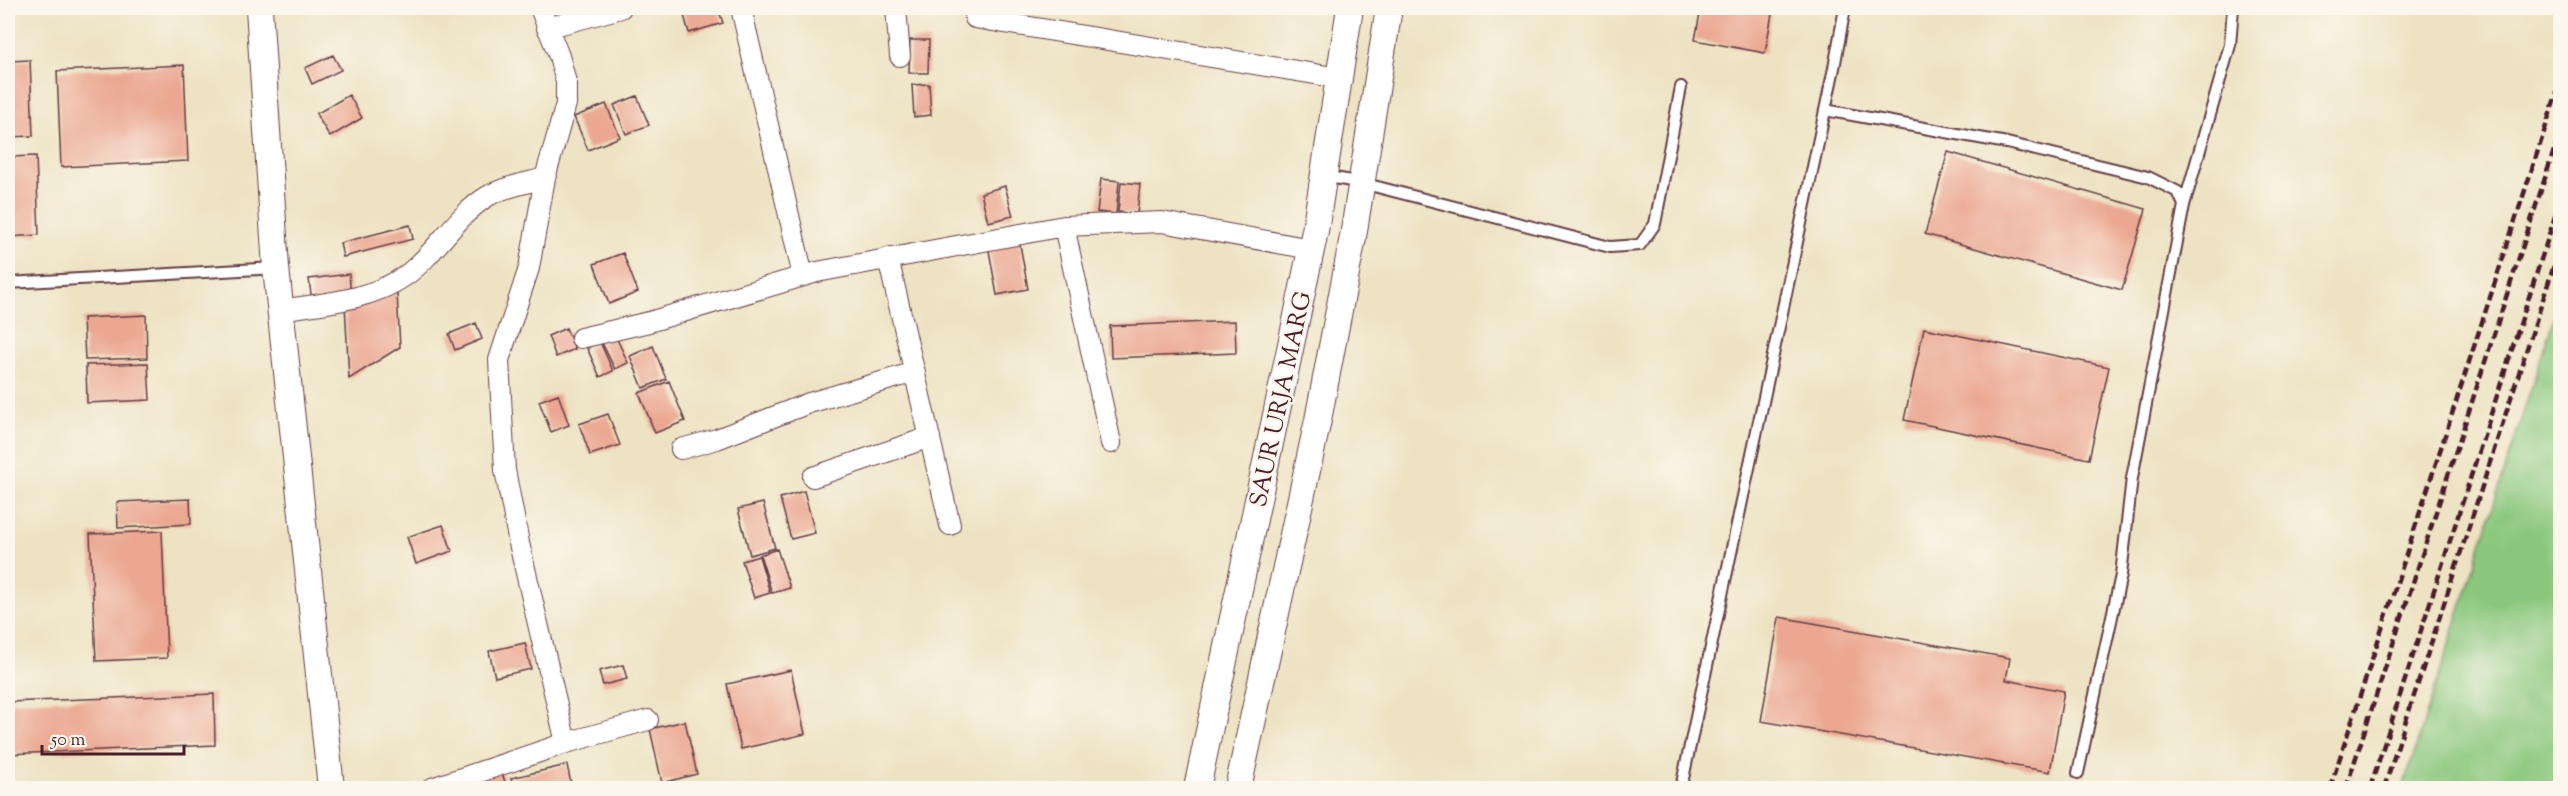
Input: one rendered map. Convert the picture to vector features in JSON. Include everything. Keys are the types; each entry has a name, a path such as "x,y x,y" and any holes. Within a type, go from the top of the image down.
{"street":[{"path":"259,8 276,268 331,789"},
{"path":"540,8 564,74 567,104 545,178 529,268 499,360 505,470 519,543 566,743"},
{"path":"547,28 621,8"},
{"path":"741,8 803,276"},
{"path":"896,8 900,56"},
{"name":"SAUR URJA MARG","path":"1197,789 1311,249 1350,8"},
{"name":"SAUR URJA MARG","path":"1238,789 1318,420 1362,183 1389,8"},
{"path":"975,18 1339,78"},
{"path":"281,310 364,296 385,287 414,268 466,214 489,196 545,178"},
{"path":"581,338 649,322 803,276 1064,226 1162,222 1311,249"},
{"path":"1064,226 1111,443"},
{"path":"888,258 950,525"},
{"path":"681,449 717,439 809,403 915,372"},
{"path":"813,477 930,437"},
{"path":"1260,489 1301,495"},
{"path":"432,789 566,743 648,720"}],"lane":[{"path":"1681,789 1826,110 1845,8"},
{"path":"2078,773 2121,575 2133,478 2184,205 2230,45 2233,8"},
{"path":"1324,176 1362,183 1610,247 1640,245 1655,224 1681,87"},
{"path":"1826,110 2007,144 2148,177 2178,192 2184,205"},
{"path":"8,283 276,268"}],"green space":[{"path":"2560,298 2560,788 2403,788"}],"building":[{"path":"682,8 718,8 723,23 689,33"},
{"path":"1701,8 1773,8 1765,53 1695,40"},
{"path":"910,40 929,40 928,73 909,73"},
{"path":"333,55 341,70 312,84 305,68"},
{"path":"30,60 33,136 8,137 8,61"},
{"path":"184,65 188,161 61,167 57,71"},
{"path":"929,84 931,115 914,117 912,85"},
{"path":"349,95 362,118 330,137 316,114"},
{"path":"637,96 649,125 626,134 614,105"},
{"path":"606,104 620,137 588,150 574,117"},
{"path":"1948,152 2146,209 2122,290 1925,234"},
{"path":"36,156 39,235 8,237 8,157"},
{"path":"1101,179 1119,181 1116,214 1097,212"},
{"path":"1121,182 1140,184 1137,214 1118,212"},
{"path":"1005,186 1013,216 988,222 981,193"},
{"path":"410,225 413,239 343,257 340,243"},
{"path":"1019,239 1028,289 997,295 988,245"},
{"path":"623,253 638,292 609,304 594,264"},
{"path":"349,274 351,297 312,302 309,279"},
{"path":"397,293 400,347 349,379 345,304"},
{"path":"146,315 147,358 85,360 83,318"},
{"path":"1235,321 1236,353 1111,358 1110,326"},
{"path":"476,323 482,339 455,350 449,334"},
{"path":"566,328 575,349 556,357 548,336"},
{"path":"1924,328 2109,367 2089,459 1904,420"},
{"path":"616,337 628,363 615,369 602,343"},
{"path":"600,342 613,371 600,377 587,348"},
{"path":"653,346 666,379 643,388 630,356"},
{"path":"148,363 150,400 87,403 86,365"},
{"path":"669,381 685,421 655,433 639,393"},
{"path":"558,394 569,425 551,432 539,401"},
{"path":"608,414 620,445 590,455 579,424"},
{"path":"804,491 815,533 791,539 780,498"},
{"path":"190,499 191,524 118,528 117,502"},
{"path":"763,503 775,548 750,555 738,509"},
{"path":"443,525 452,551 416,564 407,537"},
{"path":"162,531 167,658 96,661 90,534"},
{"path":"777,549 790,588 772,593 760,555"},
{"path":"759,556 770,593 754,598 742,561"},
{"path":"1779,617 2010,658 2006,680 2064,691 2050,772 1761,721"},
{"path":"525,643 531,669 495,677 489,651"},
{"path":"623,665 627,679 603,685 599,671"},
{"path":"791,670 805,734 741,749 727,684"},
{"path":"214,694 215,745 8,754 8,702"},
{"path":"685,721 697,774 662,783 650,729"},
{"path":"567,765 572,788 514,788 511,778"},
{"path":"501,770 507,788 461,788"},
{"path":"140,786 192,786 192,788 140,788"}],"railway":[{"path":"2330,788 2560,83"},
{"path":"2346,788 2560,132"},
{"path":"2370,788 2560,201"},
{"path":"2384,788 2560,247"}]}
